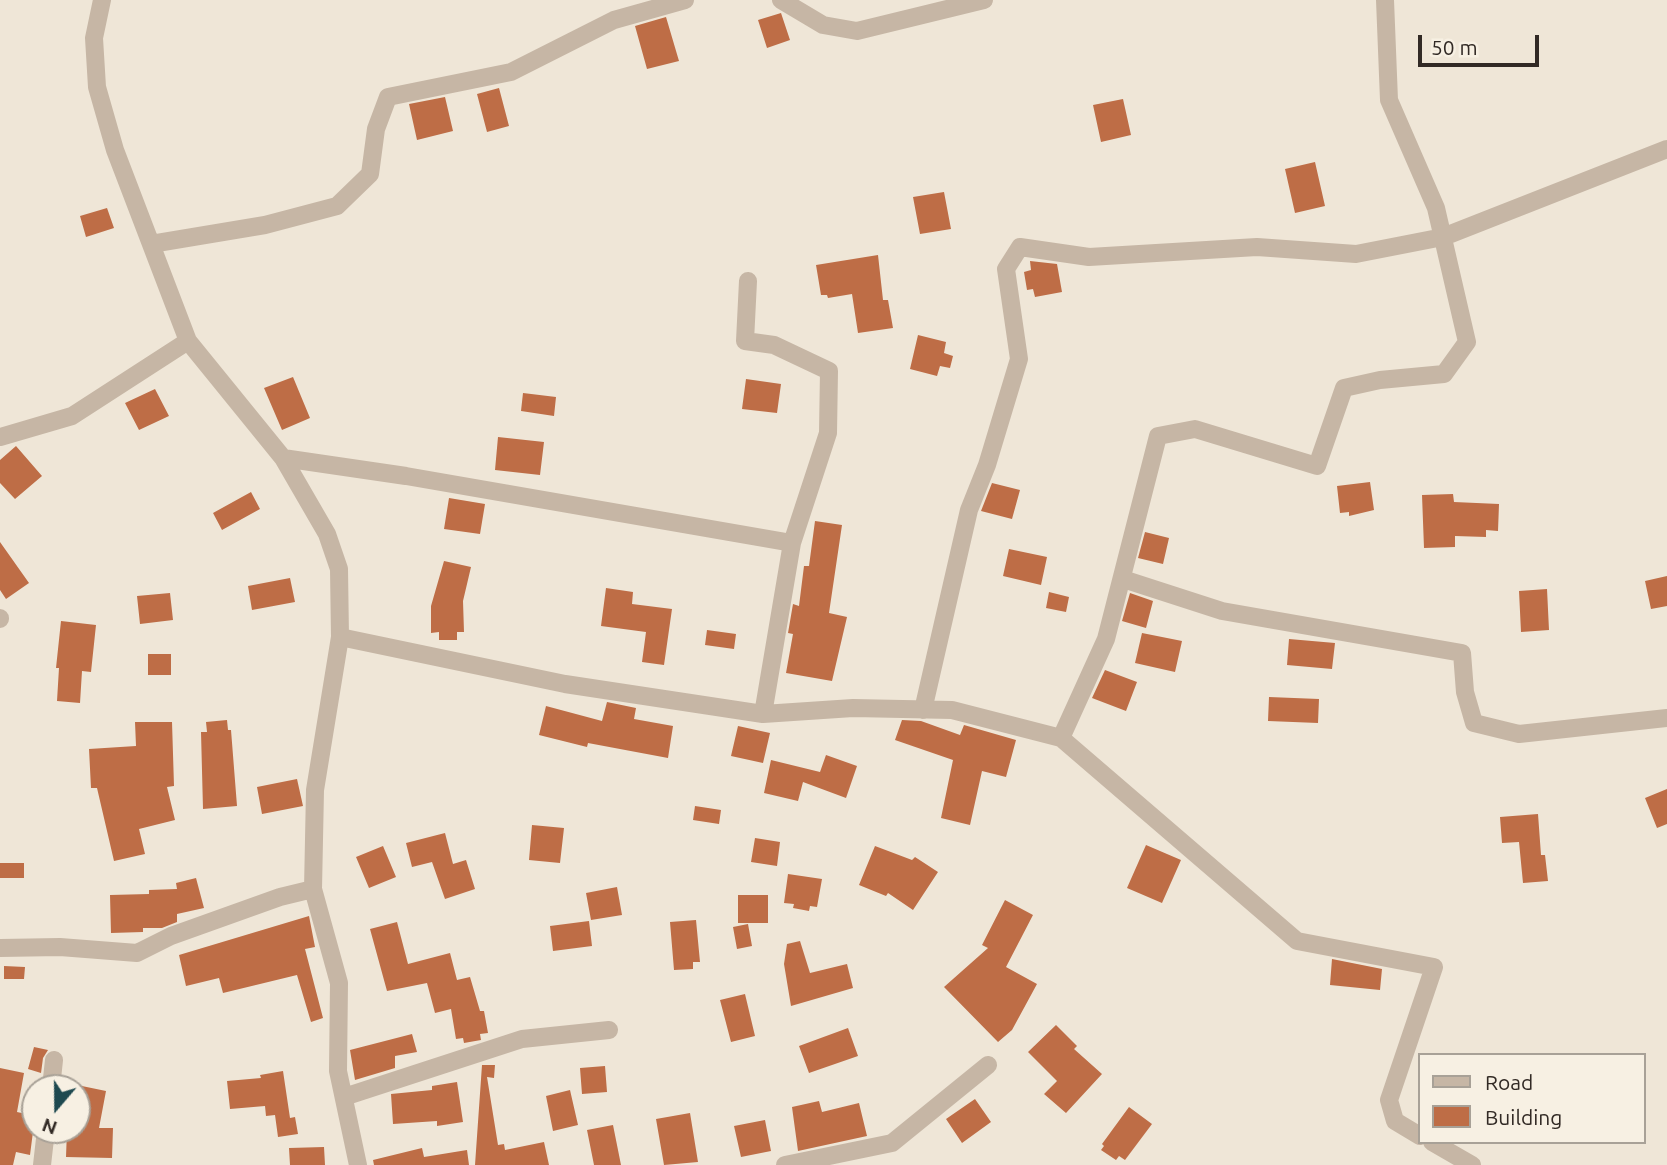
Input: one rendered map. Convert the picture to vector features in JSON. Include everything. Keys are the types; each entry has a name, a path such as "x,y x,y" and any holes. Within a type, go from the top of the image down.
{"street":[{"path":"102,0 94,38 97,87 115,150 188,341 283,458 327,534 339,569 340,637 315,790 313,889 339,983 337,1046 358,1165"},
{"path":"151,244 265,225 337,206 370,174 376,129 388,97 511,72 614,20 685,0"},
{"path":"781,0 823,25 857,31 985,0"},
{"path":"1061,738 1106,639 1157,436 1195,429 1317,466 1344,388 1380,380 1444,374 1467,342 1436,208 1389,100 1385,0"},
{"path":"923,710 969,510 987,465 1019,359 1006,270 1020,247 1089,257 1257,247 1356,254 1443,237 1667,149"},
{"path":"748,281 745,341 774,345 828,371 828,433 792,543 763,714"},
{"path":"0,437 72,416 188,341"},
{"path":"283,458 406,476 792,543"},
{"path":"1123,579 1222,611 1462,653 1465,692 1474,723 1519,734 1667,718"},
{"path":"340,637 565,684 763,714 853,708 952,710 1061,738 1297,941 1434,967 1389,1100 1395,1121 1418,1135"},
{"path":"0,948 60,947 137,953 171,936 280,897 313,889"},
{"path":"344,1097 522,1039 609,1030"},
{"path":"52,1074 54,1060"},
{"path":"785,1165 892,1143 988,1065"},
{"path":"42,1165 44,1144"},
{"path":"1435,1144 1472,1165"},
{"path":"860,1148 869,1165"}],"building":[{"path":"781,13 790,40 767,48 758,20"},
{"path":"666,17 679,61 647,69 635,26"},
{"path":"499,88 509,126 487,132 477,94"},
{"path":"445,97 453,131 417,140 409,104"},
{"path":"1123,99 1131,135 1101,142 1093,105"},
{"path":"1315,162 1325,206 1295,213 1285,169"},
{"path":"944,192 951,229 920,234 913,197"},
{"path":"107,208 114,228 86,237 80,216"},
{"path":"878,255 883,300 888,300 893,328 858,333 852,294 828,298 827,295 821,295 816,265"},
{"path":"1030,261 1057,264 1062,292 1035,297 1033,289 1027,290 1024,272 1031,270"},
{"path":"918,335 946,342 944,353 953,356 950,368 940,366 937,376 910,369"},
{"path":"293,377 310,418 282,430 264,388"},
{"path":"746,379 781,384 777,413 742,409"},
{"path":"155,389 169,416 139,430 125,403"},
{"path":"523,393 556,397 554,416 521,411"},
{"path":"498,437 544,442 540,475 495,470"},
{"path":"16,446 42,476 15,499 0,483 0,460"},
{"path":"1370,482 1374,510 1349,516 1349,512 1340,513 1337,486"},
{"path":"992,483 1020,490 1012,519 981,511"},
{"path":"251,492 260,509 222,530 213,513"},
{"path":"1453,494 1454,502 1499,504 1498,531 1486,530 1486,537 1455,536 1455,547 1424,548 1422,495"},
{"path":"449,498 485,504 480,534 444,529"},
{"path":"815,521 842,525 829,613 847,617 832,681 786,673 793,634 788,633 793,604 799,606 804,566 809,566"},
{"path":"1145,532 1169,538 1163,564 1138,558"},
{"path":"0,542 29,583 6,599 0,590"},
{"path":"1009,549 1047,557 1041,585 1003,576"},
{"path":"444,561 471,567 463,601 464,632 457,632 457,640 439,640 439,632 431,633 431,606"},
{"path":"1667,576 1667,606 1651,609 1645,581"},
{"path":"290,578 295,602 252,610 248,586"},
{"path":"606,588 633,592 632,604 672,609 664,665 642,662 646,632 601,626"},
{"path":"1547,589 1549,630 1521,632 1519,591"},
{"path":"1049,592 1069,597 1066,612 1046,608"},
{"path":"170,593 173,620 140,624 137,596"},
{"path":"1130,593 1153,601 1146,628 1122,621"},
{"path":"61,621 96,625 91,672 82,671 80,703 57,701 59,668 56,668"},
{"path":"707,630 736,634 734,649 705,645"},
{"path":"1142,633 1182,641 1175,672 1135,663"},
{"path":"1289,639 1335,643 1332,669 1287,665"},
{"path":"148,654 171,654 171,675 148,675"},
{"path":"1105,670 1137,682 1126,711 1092,698"},
{"path":"1269,697 1319,699 1318,723 1268,721"},
{"path":"607,702 636,708 634,719 673,726 668,758 588,743 587,747 539,735 546,706 602,721"},
{"path":"227,720 228,730 231,730 237,806 203,809 201,732 207,732 206,722"},
{"path":"902,720 921,721 960,735 964,725 1016,740 1006,777 982,771 970,825 941,818 953,760 895,740"},
{"path":"135,722 172,722 174,786 167,787 175,820 139,829 145,854 114,861 97,788 91,788 89,749 136,746"},
{"path":"738,726 770,733 763,763 731,756"},
{"path":"826,755 857,766 846,798 803,782 798,801 764,793 771,760 820,772"},
{"path":"297,779 303,806 262,814 257,787"},
{"path":"1667,789 1667,824 1657,828 1645,798"},
{"path":"695,806 721,810 719,824 693,820"},
{"path":"1538,814 1541,855 1545,855 1548,881 1523,883 1519,842 1502,843 1500,817"},
{"path":"532,825 564,828 560,863 529,860"},
{"path":"445,833 453,864 466,860 475,889 445,899 432,862 412,867 406,843"},
{"path":"755,838 780,842 777,866 751,862"},
{"path":"1146,845 1181,860 1162,903 1127,888"},
{"path":"383,846 396,877 369,888 356,857"},
{"path":"875,846 912,860 915,857 938,872 913,910 888,893 886,896 859,885"},
{"path":"0,863 24,863 24,878 0,878"},
{"path":"788,874 822,879 817,907 810,906 809,911 784,903"},
{"path":"196,878 204,908 177,914 177,922 162,928 143,928 143,932 111,933 110,895 149,894 149,890 177,889 176,883"},
{"path":"617,887 622,915 591,920 586,893"},
{"path":"738,895 768,895 768,923 738,923"},
{"path":"1005,900 1033,915 1006,967 1037,984 1012,1030 998,1042 944,987 988,948 982,945"},
{"path":"309,916 315,947 305,949 323,1018 311,1022 297,975 223,993 219,978 186,986 179,955"},
{"path":"696,920 700,962 693,962 693,969 674,970 670,922"},
{"path":"589,921 592,946 553,951 550,926"},
{"path":"397,922 408,964 450,953 457,980 470,977 480,1011 484,1011 488,1033 480,1034 481,1040 464,1043 463,1038 456,1039 451,1009 435,1013 427,983 387,991 370,929"},
{"path":"748,924 752,946 737,949 733,927"},
{"path":"800,941 810,973 847,964 853,988 791,1006 784,964 787,944"},
{"path":"1332,959 1382,969 1380,990 1330,985"},
{"path":"4,966 25,967 24,979 4,979"},
{"path":"745,994 755,1036 731,1042 720,1000"},
{"path":"1056,1025 1077,1046 1074,1049 1102,1074 1066,1113 1044,1094 1057,1081 1028,1052"},
{"path":"848,1028 858,1056 809,1073 799,1046"},
{"path":"412,1034 417,1052 395,1056 395,1068 355,1080 350,1050"},
{"path":"34,1047 48,1050 43,1058 41,1073 28,1069"},
{"path":"482,1065 495,1065 494,1078 487,1077 498,1145 504,1144 505,1150 544,1142 549,1165 475,1165"},
{"path":"605,1066 607,1092 582,1094 580,1068"},
{"path":"0,1068 24,1073 21,1074 17,1112 21,1113 21,1144 31,1144 30,1155 16,1152 13,1165 0,1165"},
{"path":"283,1071 290,1118 295,1117 298,1134 278,1137 275,1115 266,1116 265,1106 230,1109 227,1081 261,1078 260,1075"},
{"path":"457,1082 463,1122 437,1126 437,1121 393,1124 391,1094 432,1090 432,1086"},
{"path":"91,1088 106,1091 99,1128 113,1128 112,1158 66,1157 66,1144 91,1144"},
{"path":"570,1090 578,1125 553,1131 546,1096"},
{"path":"975,1099 991,1122 962,1143 946,1119"},
{"path":"819,1101 822,1112 859,1103 867,1136 798,1151 792,1107"},
{"path":"1129,1107 1152,1124 1125,1160 1119,1156 1116,1160 1101,1150 1104,1146 1102,1144"},
{"path":"690,1113 698,1162 664,1165 656,1119"},
{"path":"765,1120 771,1151 741,1157 734,1126"},
{"path":"613,1125 621,1165 594,1165 587,1130"},
{"path":"324,1147 325,1165 290,1165 289,1148"},
{"path":"422,1148 424,1157 467,1150 469,1165 374,1165 373,1160"}]}
